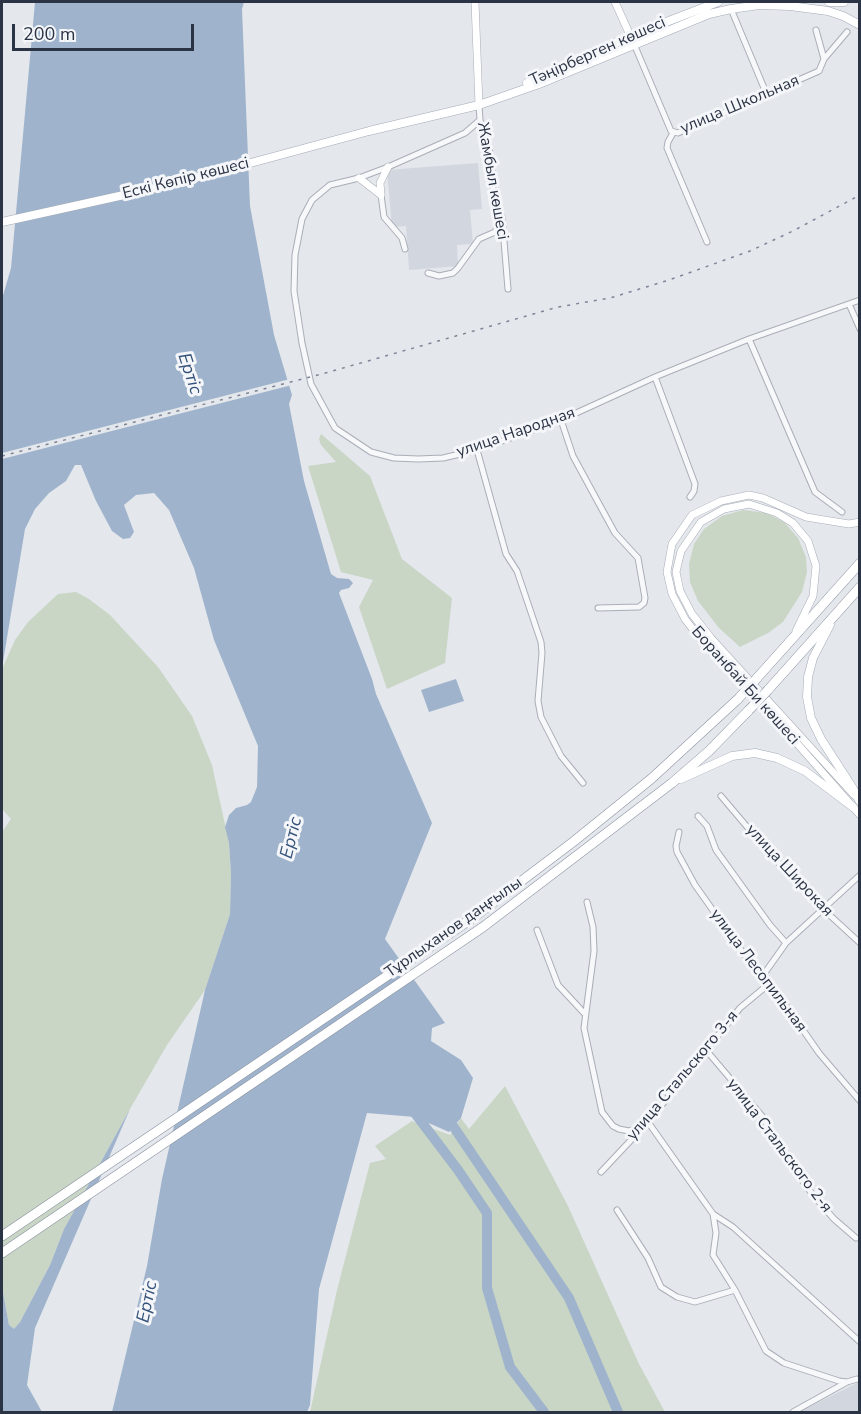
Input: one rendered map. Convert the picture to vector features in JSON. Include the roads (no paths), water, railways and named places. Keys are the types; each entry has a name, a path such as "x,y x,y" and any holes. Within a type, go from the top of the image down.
{"highway":[{"name":"Тұрлыханов даңғылы","path":"2,1236 466,922 573,842 651,779 738,699 860,563"},
{"name":"Тұрлыханов даңғылы","path":"2,1253 459,944 672,783 709,751 749,710 860,587"}],"main road":[{"name":"Жамбыл көшесі","path":"475,2 479,105"},
{"path":"615,2 632,40"},
{"name":"Тәңірберген көшесі","path":"632,40 718,2"},
{"path":"829,2 844,2"},
{"name":"Тәңірберген көшесі","path":"632,40 710,14 759,5 828,11 860,25"},
{"name":"Ескі Көпір көшесі","path":"2,222 169,185 369,131 479,105 539,84 632,40"},
{"path":"381,195 380,183 388,167"},
{"path":"359,178 381,195"},
{"name":"Боранбай Би көшесі","path":"860,522 849,524 806,517 763,498 749,495 721,501 692,514 672,544 667,572 672,594 685,619 704,644 860,814"},
{"name":"Боранбай Би көшесі","path":"790,642 813,596 816,566 808,541 793,523 777,513 749,504 724,509 702,522 681,551 676,572 680,591 692,614 711,638 859,800"},
{"path":"842,607 822,637 813,658 808,677 807,698 811,718 821,739 859,800"},
{"path":"672,783 705,766 732,756 755,753 777,758 804,771 853,807"}],"street":[{"path":"731,9 767,95"},
{"path":"816,30 824,59"},
{"name":"улица Школьная","path":"632,40 673,133 678,134 819,71 824,59 848,32"},
{"name":"Жамбыл көшесі","path":"479,105 480,120 492,159 492,193 502,217 508,289"},
{"name":"улица Народная","path":"480,120 465,134 359,178 330,185 312,200 302,219 295,255 294,291 311,384 334,428 371,452 394,458 418,459 443,458 477,450 561,420 655,377 749,339 860,300"},
{"path":"673,133 667,148 707,242"},
{"path":"381,195 384,217 402,238 405,249"},
{"path":"428,273 446,275 458,268 479,239 495,232 500,226 502,217"},
{"path":"849,304 860,329"},
{"path":"749,339 815,492 842,512"},
{"path":"655,377 695,484 690,496"},
{"path":"561,420 573,456 615,532 638,558 641,570 644,603 639,607 598,608"},
{"path":"477,450 506,554 517,571 541,642 538,701 541,717 561,756 583,783"},
{"name":"улица Широкая","path":"721,796 770,854 823,909 860,943"},
{"path":"698,816 707,826 716,850 770,925 786,943"},
{"name":"улица Лесопильная","path":"680,832 676,846 682,862 746,957 764,974 819,1053 860,1101"},
{"path":"764,974 786,943 860,875"},
{"path":"587,902 593,927 594,951 584,1013 584,1028 602,1112 613,1126 620,1129 629,1131 641,1128"},
{"path":"537,930 558,985 584,1013"},
{"name":"улица Стальского 3-я","path":"601,1172 648,1122 740,1008 770,983"},
{"name":"улица Стальского 2-я","path":"706,1050 762,1116 789,1163 813,1195 834,1219 856,1238"},
{"path":"648,1122 712,1214 716,1233 713,1255 735,1290 766,1352 784,1363 839,1381 860,1380"},
{"path":"616,1210 648,1258 662,1287 677,1298 694,1302 735,1290"},
{"path":"712,1214 733,1227 860,1342"},
{"path":"793,1413 847,1382"}],"water":[{"name":"Ертіс","path":"35,2 244,2 242,9 250,206 274,335 292,395 289,404 304,481 331,574 337,578 349,579 353,583 339,593 376,694 432,823 385,939 445,1023 432,1028 431,1041 461,1060 473,1078 461,1118 449,1132 415,1117 367,1113 319,1289 310,1405 307,1412 112,1412 147,1266 162,1179 205,990 230,914 231,874 229,843 225,827 229,815 236,808 251,802 257,787 258,746 214,640 194,568 169,510 154,493 136,495 124,505 134,532 130,538 123,539 112,531 81,465 75,465 66,481 49,493 35,509 25,529 2,668 2,299 11,268"},
{"path":"456,679 464,701 429,712 421,690"},
{"path":"130,1109 35,1328 27,1385 42,1412 2,1412 2,1287 9,1325 14,1329 50,1265 64,1229"}],"waterway":[{"path":"411,1108 487,1213 487,1288 510,1367 544,1412"},
{"path":"447,1117 569,1298 618,1412"}],"railway":[{"path":"2,456 322,374 558,307 610,298 750,251 860,195"}]}
